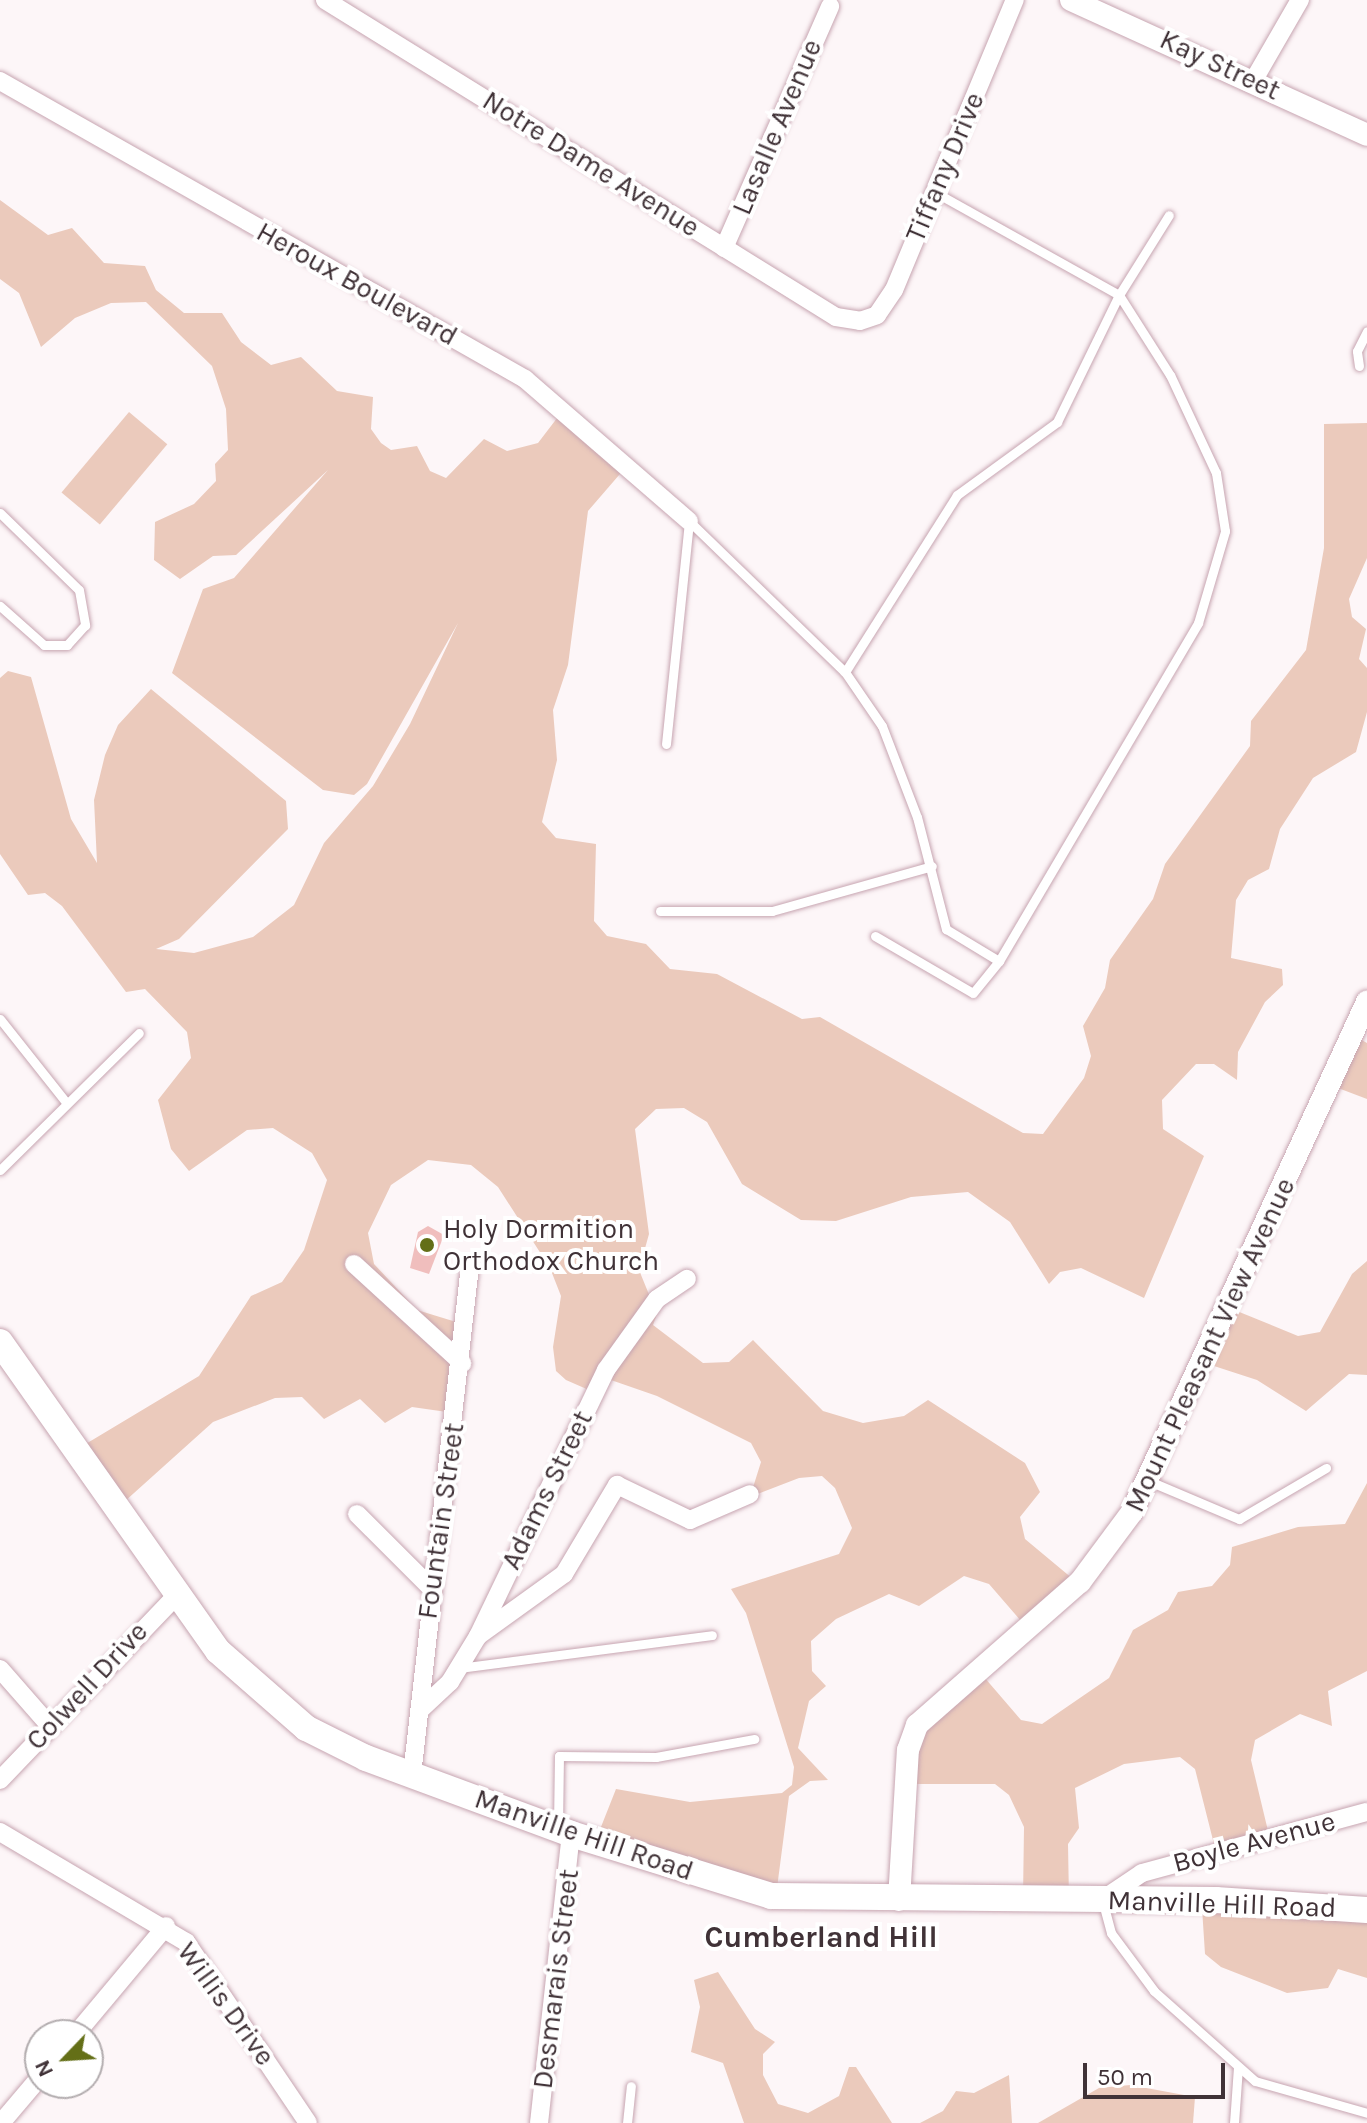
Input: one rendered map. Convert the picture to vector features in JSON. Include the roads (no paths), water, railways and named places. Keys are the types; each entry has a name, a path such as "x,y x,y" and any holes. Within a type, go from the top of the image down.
{"main road":[{"name":"Manville Hill Road","path":"0,1342 218,1651 306,1728 412,1775 564,1832 771,1896 899,1900 1102,1900 1367,1910"}],"street":[{"name":"Notre Dame Avenue","path":"325,0 836,317 860,321"},
{"name":"Tiffany Drive","path":"860,321 877,315 894,290 1015,0"},
{"name":"Kay Street","path":"1071,0 1367,135"},
{"path":"1252,83 1300,0"},
{"name":"Lasalle Avenue","path":"724,248 830,6"},
{"name":"Heroux Boulevard","path":"0,81 525,379 689,521"},
{"name":"Mount Pleasant View Avenue","path":"899,1900 908,1750 917,1725 1080,1582 1149,1481 1367,1002"},
{"path":"354,1264 462,1363"},
{"name":"Fountain Street","path":"412,1775 430,1587 462,1363 470,1266"},
{"name":"Adams Street","path":"420,1710 459,1668 478,1636 606,1370 657,1299 687,1279"},
{"path":"478,1636 564,1574 617,1485 690,1520 750,1494"},
{"path":"357,1514 430,1587"},
{"name":"Colwell Drive","path":"0,1780 49,1725 177,1595"},
{"path":"0,1669 49,1725"},
{"name":"Boyle Avenue","path":"1102,1900 1142,1873 1367,1812"},
{"name":"Willis Drive","path":"0,1832 166,1926 202,1961 308,2123"},
{"name":"Desmarais Street","path":"539,2123 564,1832"},
{"path":"88,2019 166,1926"},
{"path":"1,2123 24,2096"}],"lane":[{"path":"875,936 973,993 999,961 1198,623 1225,531 1216,473 1170,375 1119,295 935,192"},
{"path":"845,672 957,495 1057,422 1119,295 1169,215"},
{"path":"1359,366 1367,331"},
{"path":"0,513 79,590 85,625 67,645 44,645 0,606"},
{"path":"689,521 845,672 882,726 932,866 946,929 999,961"},
{"path":"666,744 689,521"},
{"path":"660,911 772,911 932,866"},
{"path":"0,1019 65,1101"},
{"path":"0,1170 65,1101 139,1033"},
{"path":"1149,1481 1239,1519 1326,1468"},
{"path":"459,1668 712,1635"},
{"path":"564,1832 559,1756 656,1757 754,1739"},
{"path":"1102,1900 1111,1933 1144,1980 1255,2081 1367,2113"},
{"path":"1234,2123 1238,2067"},
{"path":"627,2123 631,2086"}],"place":[{"name":"Holy Dormition Orthodox Church","path":"427,1245"}],"district":[{"name":"Cumberland Hill","path":"821,1937"}]}
